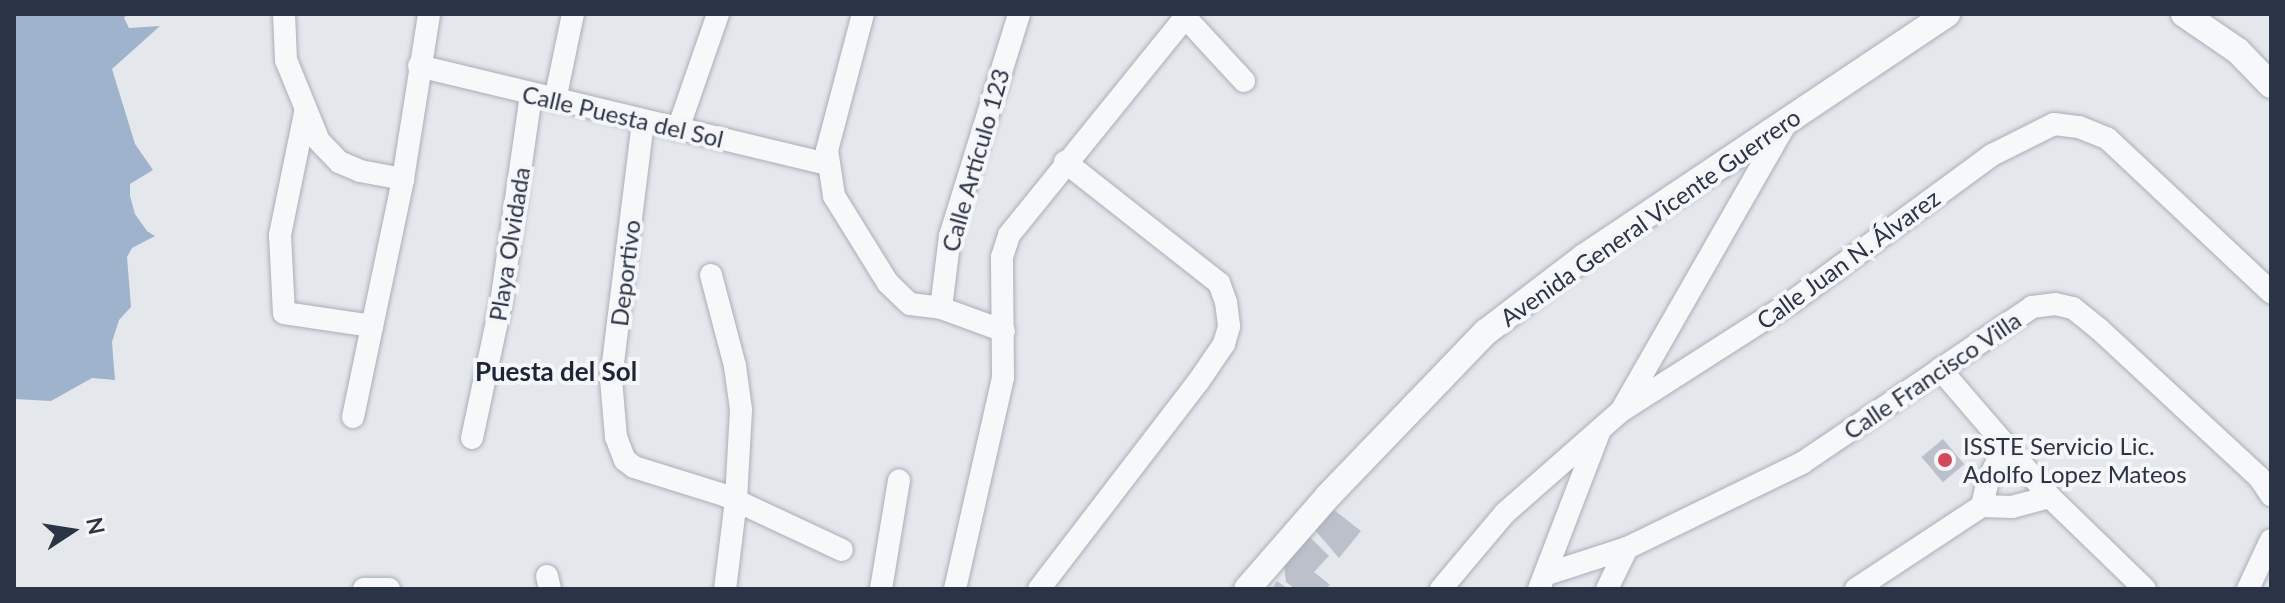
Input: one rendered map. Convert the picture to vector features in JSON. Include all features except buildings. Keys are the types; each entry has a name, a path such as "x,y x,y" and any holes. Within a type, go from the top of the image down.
{"street":[{"path":"284,14 286,60 305,113 319,141 339,162 360,171 403,179"},
{"path":"353,417 403,179 429,14"},
{"path":"555,100 573,14"},
{"path":"678,129 718,14"},
{"path":"863,14 827,150 834,196 888,283 910,304 941,308 1004,331"},
{"name":"Calle Artículo 123","path":"941,308 950,236 1019,14"},
{"name":"Avenida General Vicente Guerrero","path":"1247,589 1328,496 1486,332 1584,257 1947,14"},
{"path":"2184,14 2238,51 2271,85"},
{"path":"955,589 1003,377 1002,257 1009,235 1186,16 1244,81"},
{"name":"Calle Puesta del Sol","path":"419,66 531,96 828,164"},
{"name":"Playa Olvidada","path":"472,438 501,303 531,96"},
{"path":"305,113 280,235 284,313 372,326"},
{"path":"1621,411 1789,119"},
{"name":"Deportivo","path":"643,122 611,379 616,437 625,460 634,467 730,497 842,550"},
{"name":"Calle Juan N. Álvarez","path":"1441,589 1505,513 1621,411 1793,301 1992,155 2054,124 2079,127 2108,139 2271,292"},
{"path":"1039,589 1224,344 1229,326 1226,302 1219,283 1065,162"},
{"path":"711,275 735,366 741,410 730,497 725,589"},
{"name":"Calle Francisco Villa","path":"1543,582 1627,548 1802,463 2032,307 2055,304 2073,308 2259,477 2271,495"},
{"path":"1940,369 2050,497 2145,589"},
{"name":"Calle Francisco Villa","path":"1543,582 1601,428"},
{"path":"1982,506 1988,480 2006,445"},
{"path":"881,589 899,480"},
{"path":"1856,589 1982,506 2012,507 2050,497"},
{"path":"2248,589 2271,540"},
{"path":"1607,589 1627,548"},
{"path":"364,589 389,589"}],"water":[{"path":"14,14 127,14 124,18 129,28 160,26 112,69 135,144 153,170 130,184 130,196 135,214 147,231 155,236 132,248 127,257 131,307 119,320 112,342 115,380 92,378 51,401 14,399"}],"place":[{"name":"ISSTE Servicio Lic. Adolfo Lopez Mateos","path":"1945,460"}],"district":[{"name":"Puesta del Sol","path":"556,372"}]}
